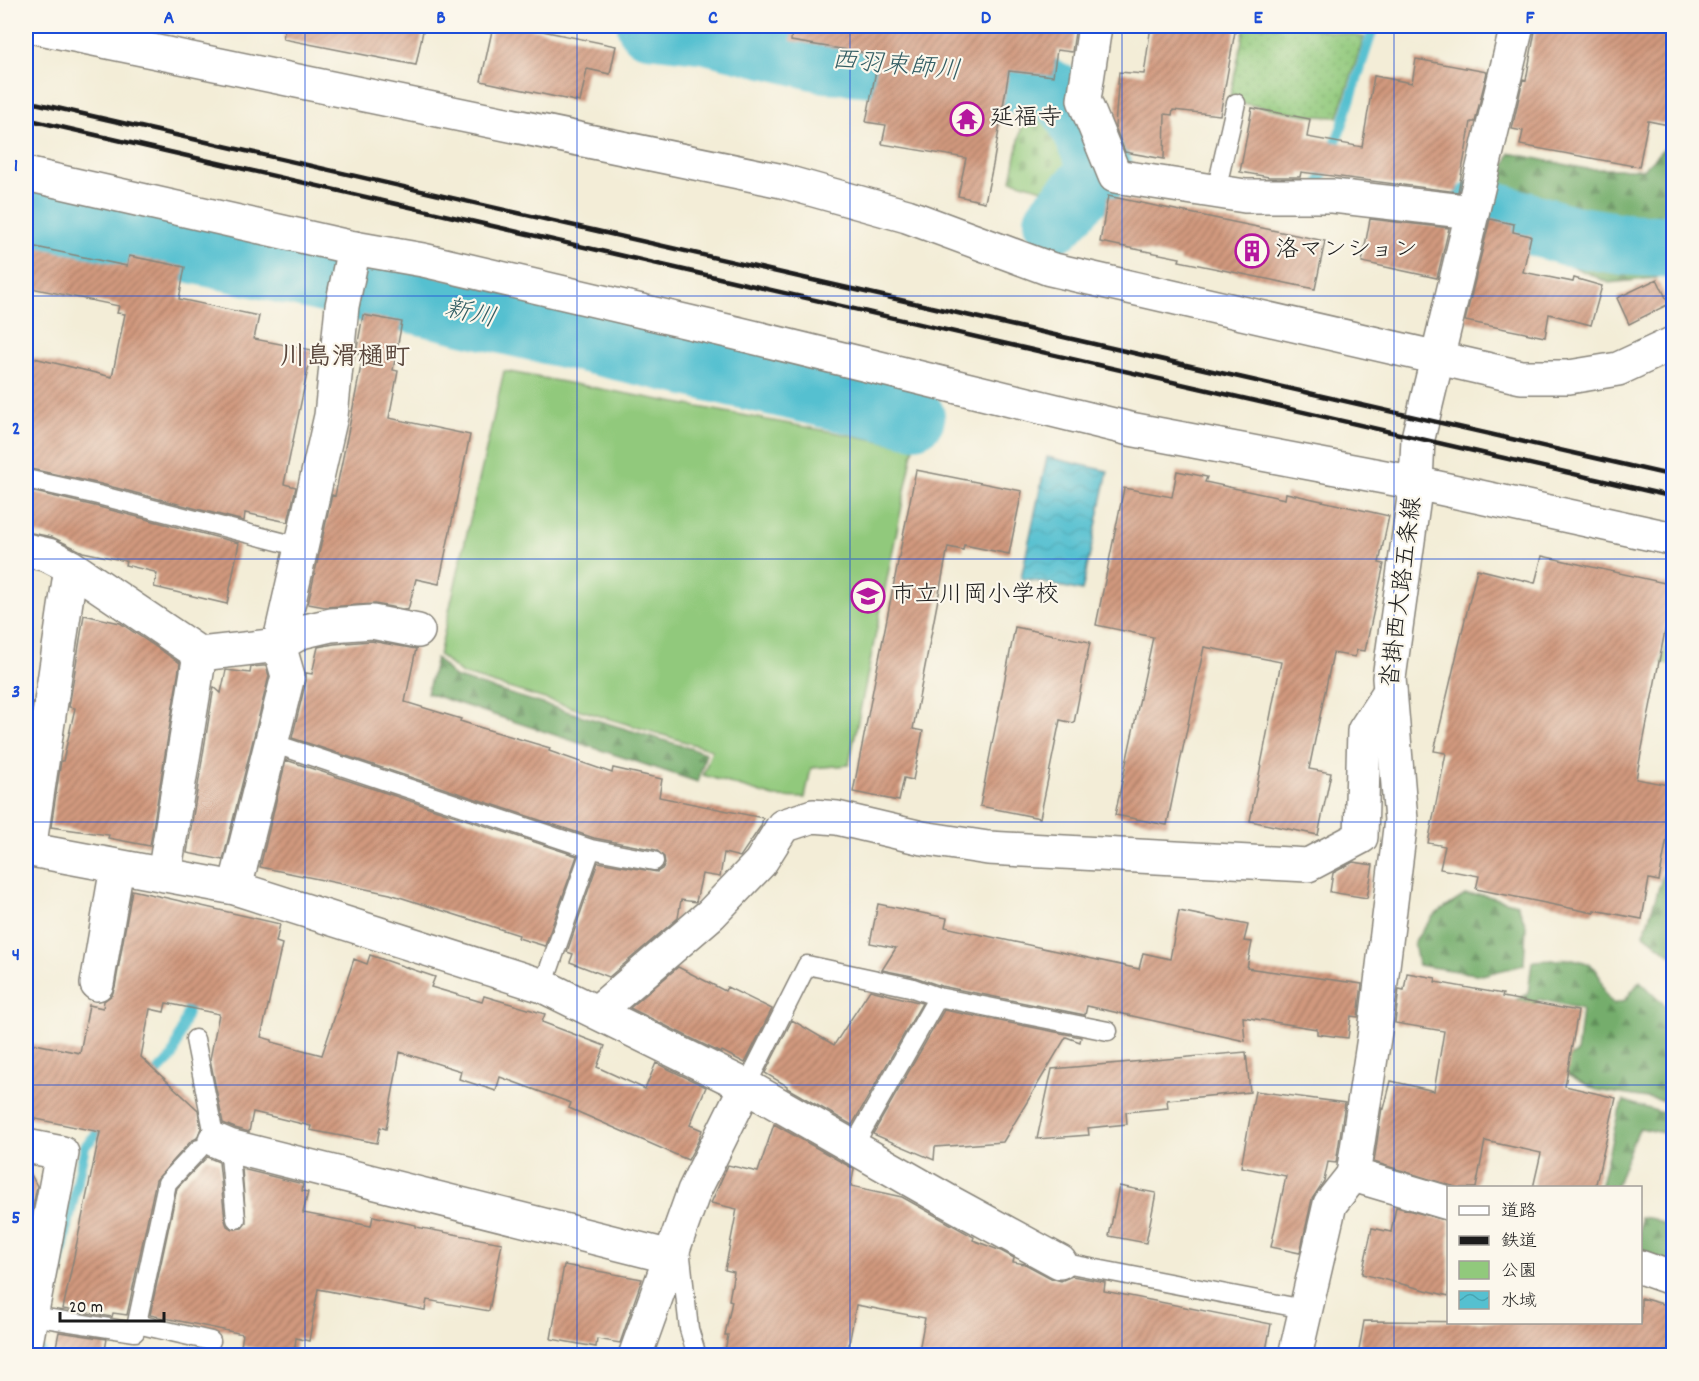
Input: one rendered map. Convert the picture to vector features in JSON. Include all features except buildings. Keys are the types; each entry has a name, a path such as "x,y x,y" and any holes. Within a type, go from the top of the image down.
{"street":[{"path":"31,26 782,181 907,216 1050,269 1521,377 1569,376 1618,369 1674,344"},
{"path":"1095,26 1084,100 1115,176 1245,196 1334,196 1472,212"},
{"name":"沓掛西大路五条線","path":"1353,1175 1375,1031 1401,820 1389,678 1416,483 1418,438 1517,26"},
{"path":"26,174 348,277 423,260 724,330 1130,429 1416,483 1674,539"},
{"path":"235,888 288,676 279,645 331,416 348,277"},
{"path":"26,550 48,555 71,567 200,654 279,645 301,632 332,625 372,622 418,631"},
{"path":"71,567 27,850 235,888 543,986 746,1086 1060,1262"},
{"path":"164,875 200,654"},
{"path":"597,1012 711,914 760,863 783,826 813,816 837,818 922,838 988,849 1308,865 1361,837 1364,731 1390,691"},
{"path":"97,984 117,867"},
{"path":"635,1356 694,1191 746,1086"},
{"path":"214,1145 675,1247"},
{"path":"26,1146 62,1153 29,1329"},
{"path":"1295,1356 1330,1204 1353,1175 1447,1202"},
{"path":"1642,1267 1674,1279"}],"lane":[{"path":"1216,191 1236,103"},
{"path":"26,479 301,547"},
{"path":"272,743 591,849 654,861"},
{"path":"543,986 591,849"},
{"path":"746,1086 807,965 910,987 938,997 1108,1031"},
{"path":"854,1145 938,997"},
{"path":"195,1039 214,1145 236,1219"},
{"path":"29,1329 135,1332 167,1183 214,1145"},
{"path":"675,1247 689,1329 697,1356"},
{"path":"1060,1262 1304,1309"},
{"path":"137,1324 211,1341"}],"green space":[{"path":"1245,26 1298,26 1364,37 1338,117 1312,116 1229,101"},
{"path":"1028,96 1043,100 1061,120 1072,146 1067,169 1057,193 1011,180"},
{"path":"1673,139 1673,269 1656,278 1609,283 1536,250 1532,231 1515,222 1488,215 1497,182 1510,153 1587,169 1643,169"},
{"path":"504,371 914,447 849,765 811,768 805,798 774,797 703,775 712,750 462,674 439,655"},
{"path":"1672,610 1674,610 1673,666 1662,663"},
{"path":"436,658 454,677 706,753 698,782 427,693"},
{"path":"1673,855 1674,953 1671,955 1644,934 1667,862"},
{"path":"1465,895 1484,895 1517,904 1526,925 1524,965 1482,975 1418,965 1414,942 1434,915"},
{"path":"1573,959 1585,962 1598,972 1604,991 1614,1004 1625,1000 1640,981 1668,1008 1673,1019 1673,1102 1596,1090 1560,1071 1562,1061 1577,1053 1582,1009 1538,999 1523,1044 1515,1000 1528,994 1532,961"},
{"path":"1624,1101 1673,1116 1673,1135 1640,1128 1616,1186 1600,1186 1618,1114"},
{"path":"1642,1217 1654,1219 1673,1229 1673,1271 1642,1262"}],"water":[{"path":"1047,457 1108,471 1082,591 1021,578"}],"waterway":[{"name":"西羽束師川","path":"648,26 707,33 827,62 971,74 1043,87 1061,96 1074,112 1102,169 1055,221"},
{"path":"1318,187 1342,126 1374,26"},
{"name":"西羽束師川","path":"1481,209 1568,235 1624,244 1674,247"},
{"name":"新川","path":"26,214 914,417"},
{"path":"148,1082 173,1056 193,994"},
{"path":"54,1290 85,1146 107,1123"},
{"path":"40,1356 41,1351"}],"railway":[{"path":"26,101 1674,476"},
{"path":"26,119 1674,497"}],"place":[{"name":"延福寺","path":"967,119"},
{"name":"洛マンション","path":"1252,251"},
{"name":"市立川岡小学校","path":"868,596"}],"district":[{"name":"川島滑樋町","path":"345,358"}]}
